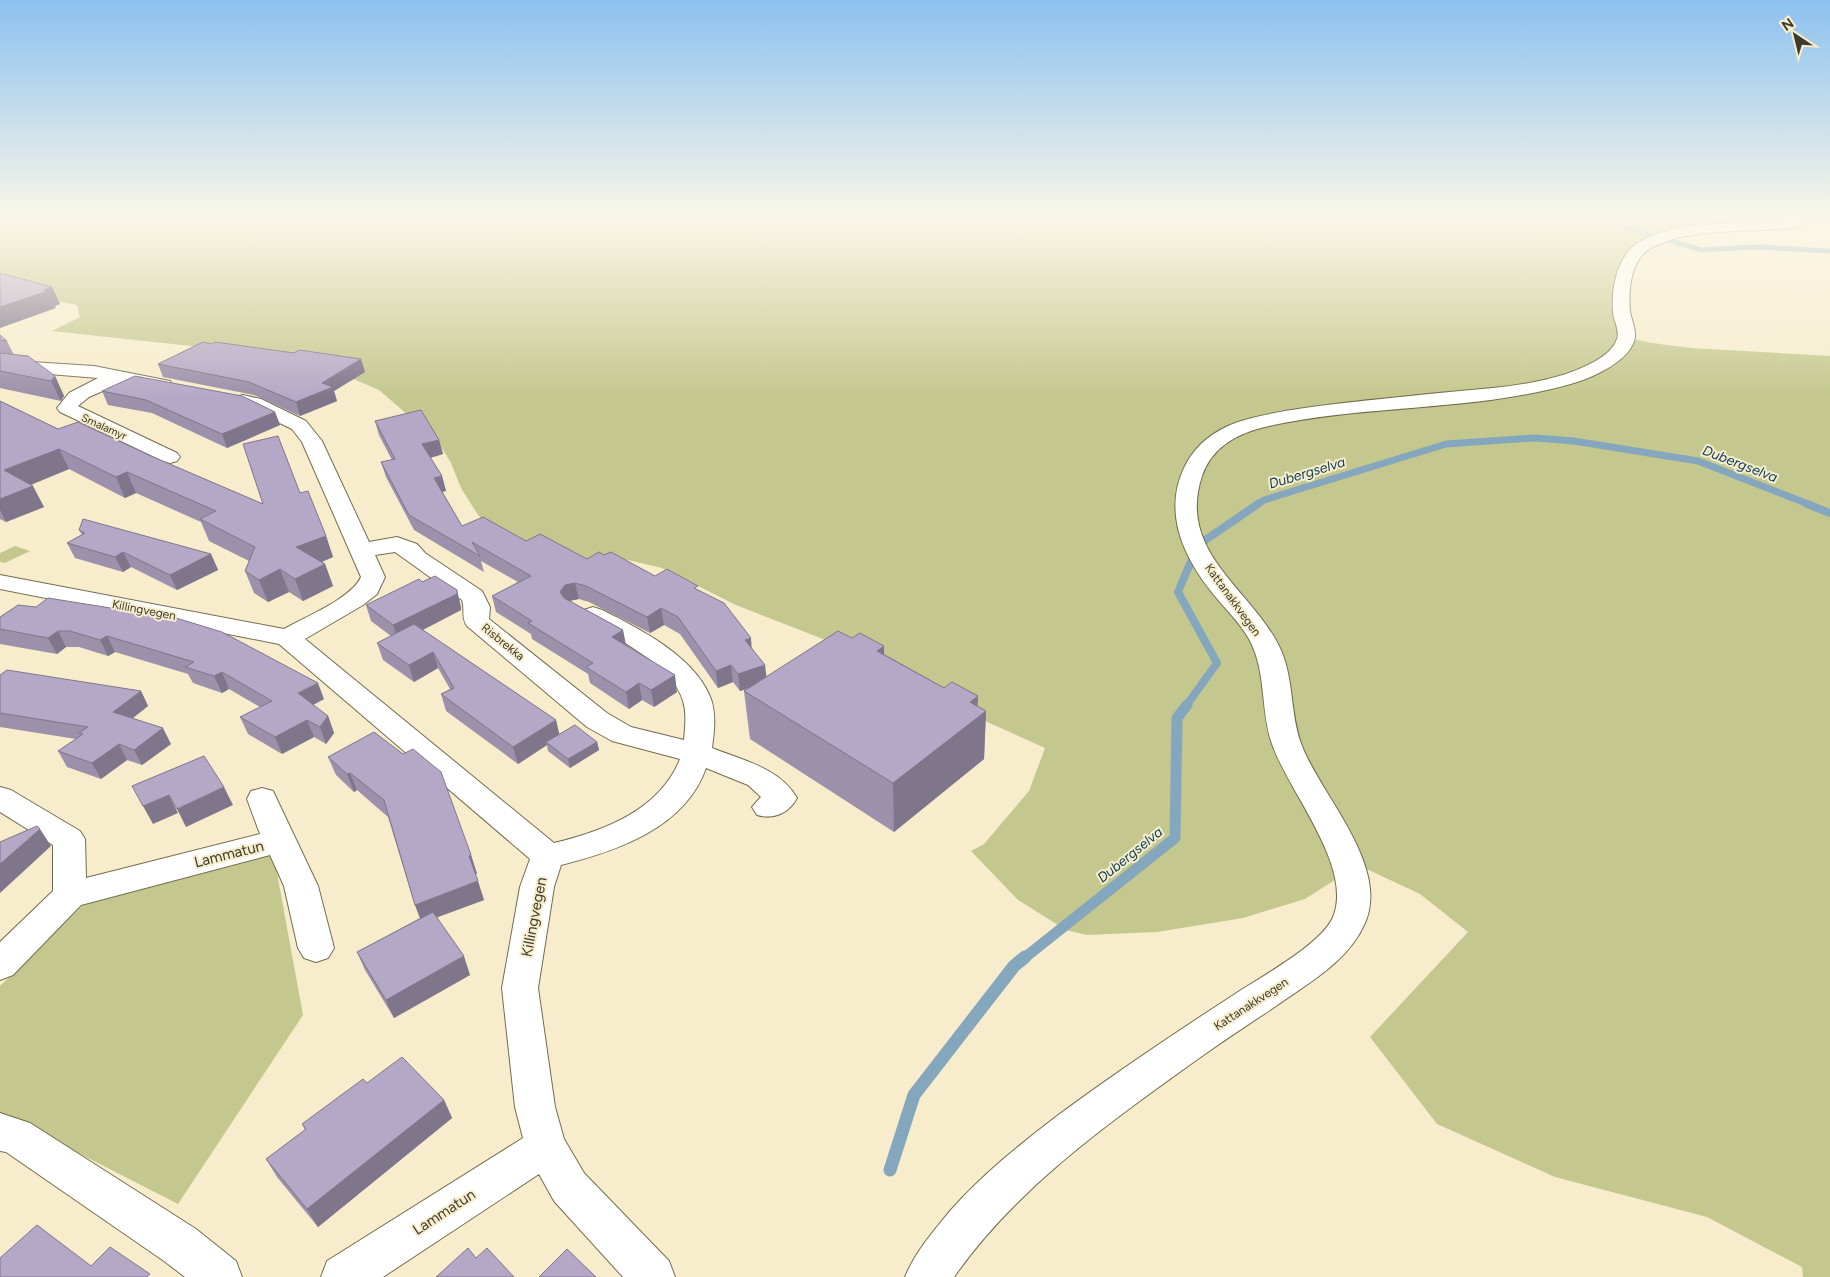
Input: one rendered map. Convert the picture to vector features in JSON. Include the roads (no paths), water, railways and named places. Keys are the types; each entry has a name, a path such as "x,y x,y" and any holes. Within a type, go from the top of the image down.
{"street":[{"name":"Kattanakkvegen","path":"927,1277 982,1207 1025,1166 1143,1076 1316,958 1332,945 1350,918 1354,893 1352,878 1345,857 1329,822 1297,767 1288,746 1281,726 1271,659 1265,644 1247,616 1211,574 1192,537 1187,522 1186,506 1192,474 1198,460 1211,444 1242,427 1268,420 1499,393 1562,380 1592,371 1611,358 1625,340 1626,330 1622,316 1624,280"},
{"path":"0,365 94,372 176,388"},
{"name":"Smalamyr","path":"118,377 83,394 70,402 67,408 170,457"},
{"path":"225,398 254,403 299,425 306,433 312,441 373,577 368,589 354,600 288,638"},
{"name":"Risbrekka","path":"362,551 397,544 408,549 417,558 473,596 477,607 476,621 597,720 622,734 697,753 759,778 782,798 768,807"},
{"name":"Killingvegen","path":"0,582 288,638 548,856 537,887 520,988 535,1107 546,1146 569,1187 653,1277"},
{"path":"548,856 597,844 634,827 660,810 687,780 697,753 700,719 696,696 671,662 616,627 578,608"},
{"path":"0,798 69,839 70,895 0,966"},
{"path":"262,800 279,841"},
{"name":"Lammatun","path":"70,895 279,841 301,886 316,948"},
{"path":"0,1132 16,1136 180,1245 220,1277"},
{"name":"Lammatun","path":"343,1277 546,1146"}],"waterway":[{"name":"Dubergselva","path":"1256,505 1264,500 1446,444 1535,438 1574,441 1698,461 1811,505"},
{"name":"Dubergselva","path":"1186,706 1217,663 1178,592 1198,545 1258,504"},
{"name":"Dubergselva","path":"1807,504 1830,513"},
{"name":"Dubergselva","path":"1023,959 1175,838 1177,718 1187,705"},
{"name":"Dubergselva","path":"890,1170 914,1095 1014,966 1025,957"}]}
